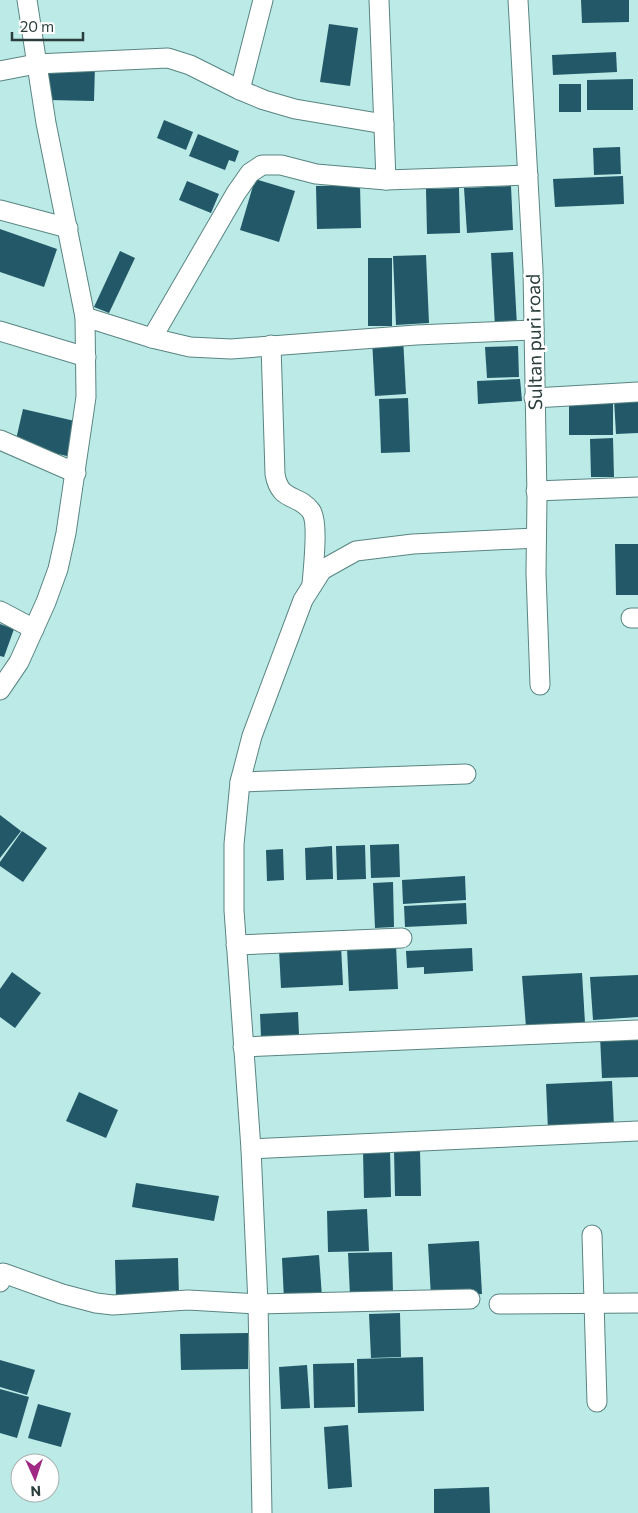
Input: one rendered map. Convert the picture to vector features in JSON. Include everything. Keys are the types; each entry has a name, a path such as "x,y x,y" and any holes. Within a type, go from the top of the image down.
{"street":[{"path":"0,690 19,662 58,569 76,473 86,397 85,317 46,123 27,0"},
{"path":"240,90 263,0"},
{"path":"379,0 386,180"},
{"name":"Sultan puri road","path":"518,0 533,270 536,538 540,684"},
{"path":"0,71 36,64 168,58 213,75 240,90 264,100 295,109 384,124"},
{"path":"152,338 236,194 250,173 262,164 281,165 316,174 386,180 528,175"},
{"path":"0,210 68,228"},
{"path":"85,317 152,338 190,347 231,349 416,335 534,330"},
{"path":"0,331 86,357"},
{"path":"271,345 275,474 277,485 284,494 304,505 312,512 316,523 312,586"},
{"path":"534,398 638,392"},
{"path":"0,440 76,473"},
{"path":"536,491 638,486"},
{"path":"262,1513 258,1304 234,910 234,844 240,782 252,736 303,600 322,570 356,551 413,544 536,538"},
{"path":"0,611 34,629"},
{"path":"240,782 466,774"},
{"path":"236,945 402,938"},
{"path":"243,1047 638,1030"},
{"path":"250,1149 638,1131"},
{"path":"592,1235 597,1402"},
{"path":"0,1282 3,1272 62,1294 96,1303 113,1305 188,1300 258,1304 470,1299"},
{"path":"499,1304 638,1302"}],"building":[{"path":"581,0 629,0 629,22 582,23"},
{"path":"329,24 358,28 350,86 320,82"},
{"path":"616,52 617,72 553,75 552,55"},
{"path":"49,65 95,65 94,101 49,100"},
{"path":"633,79 633,110 587,110 587,80"},
{"path":"559,84 581,84 581,112 559,112"},
{"path":"164,120 193,132 186,150 157,138"},
{"path":"198,134 239,151 235,162 229,160 225,170 189,156"},
{"path":"620,147 621,174 594,175 593,148"},
{"path":"623,176 624,204 555,207 553,179"},
{"path":"255,179 295,191 279,242 240,230"},
{"path":"187,181 219,194 211,213 179,200"},
{"path":"360,185 361,228 317,229 316,186"},
{"path":"511,186 513,230 467,233 464,188"},
{"path":"459,188 460,233 427,234 426,189"},
{"path":"0,229 57,249 44,287 0,272"},
{"path":"120,251 135,258 109,313 94,307"},
{"path":"513,252 517,326 495,327 491,253"},
{"path":"426,255 429,323 396,325 393,256"},
{"path":"368,258 392,258 392,326 368,326"},
{"path":"403,337 406,394 375,396 372,339"},
{"path":"518,346 519,377 487,378 485,347"},
{"path":"520,379 522,401 478,404 477,381"},
{"path":"569,397 613,397 613,435 569,435"},
{"path":"408,398 410,452 381,453 379,399"},
{"path":"638,398 638,433 616,434 614,399"},
{"path":"23,409 79,422 71,457 15,444"},
{"path":"613,438 614,477 591,477 590,439"},
{"path":"615,544 638,544 638,595 616,595"},
{"path":"0,624 14,629 4,657 0,656"},
{"path":"0,815 21,831 0,858"},
{"path":"22,831 47,848 23,882 0,866 0,862"},
{"path":"399,844 400,877 371,878 370,845"},
{"path":"365,845 366,879 337,880 336,846"},
{"path":"332,846 333,879 306,880 305,848"},
{"path":"283,849 284,880 267,881 266,850"},
{"path":"465,876 466,900 403,904 402,880"},
{"path":"393,882 394,927 375,928 373,883"},
{"path":"466,903 467,924 405,927 404,906"},
{"path":"396,945 398,989 349,991 347,948"},
{"path":"341,946 343,985 281,988 279,950"},
{"path":"472,948 473,971 424,974 424,967 407,968 406,951"},
{"path":"12,972 41,993 15,1028 0,1017 0,989"},
{"path":"582,973 585,1023 526,1027 522,976"},
{"path":"638,975 638,1017 593,1020 590,977"},
{"path":"298,1012 299,1035 261,1037 260,1014"},
{"path":"638,1035 638,1077 602,1078 600,1036"},
{"path":"612,1081 614,1127 548,1130 546,1084"},
{"path":"79,1092 118,1110 106,1138 66,1121"},
{"path":"390,1149 391,1197 364,1198 363,1150"},
{"path":"394,1150 420,1150 421,1196 395,1196"},
{"path":"136,1183 219,1196 214,1221 132,1207"},
{"path":"367,1209 369,1251 328,1252 327,1211"},
{"path":"479,1241 482,1294 431,1297 428,1244"},
{"path":"392,1252 393,1294 350,1295 348,1253"},
{"path":"319,1255 322,1297 284,1300 282,1258"},
{"path":"178,1258 179,1295 116,1297 115,1260"},
{"path":"400,1313 401,1357 371,1358 369,1314"},
{"path":"248,1333 248,1369 181,1370 180,1334"},
{"path":"423,1357 424,1411 358,1413 357,1359"},
{"path":"0,1360 35,1370 27,1395 0,1387"},
{"path":"354,1363 355,1407 314,1408 313,1364"},
{"path":"307,1365 310,1408 281,1409 279,1367"},
{"path":"0,1389 29,1397 17,1438 0,1433"},
{"path":"38,1404 71,1413 61,1447 28,1438"},
{"path":"348,1425 352,1487 328,1489 324,1427"},
{"path":"489,1487 490,1513 434,1513 434,1489"}]}
